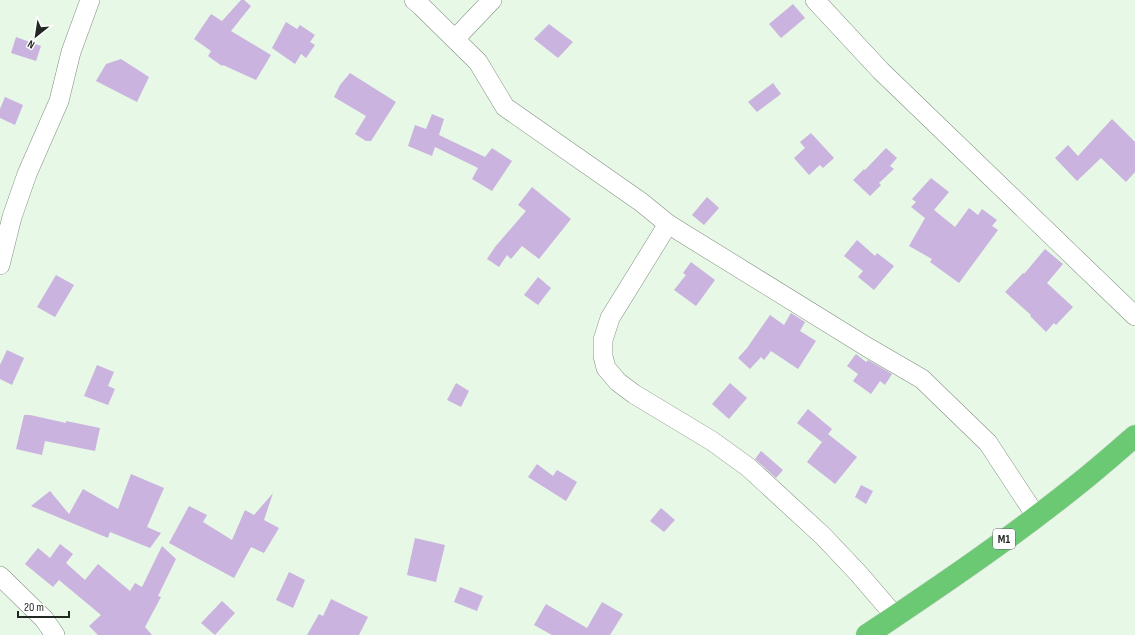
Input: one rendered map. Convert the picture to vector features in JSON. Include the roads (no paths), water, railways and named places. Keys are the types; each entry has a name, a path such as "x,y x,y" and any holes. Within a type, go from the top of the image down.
{"highway":[{"name":"M1","path":"867,635 1036,516 1087,477 1135,436"}],"street":[{"path":"0,265 4,233 12,217 27,174 59,101 71,52 90,0"},
{"path":"414,0 478,62 505,107 641,202 668,224 867,347 922,379 988,443 1036,516"},
{"path":"454,39 492,0"},
{"path":"815,0 881,71 1135,316"},
{"path":"668,224 610,318 603,340 603,356 606,368 618,382 634,394 712,441 748,467 823,536 858,573 895,616"},
{"path":"0,576 44,619 55,635"}]}
